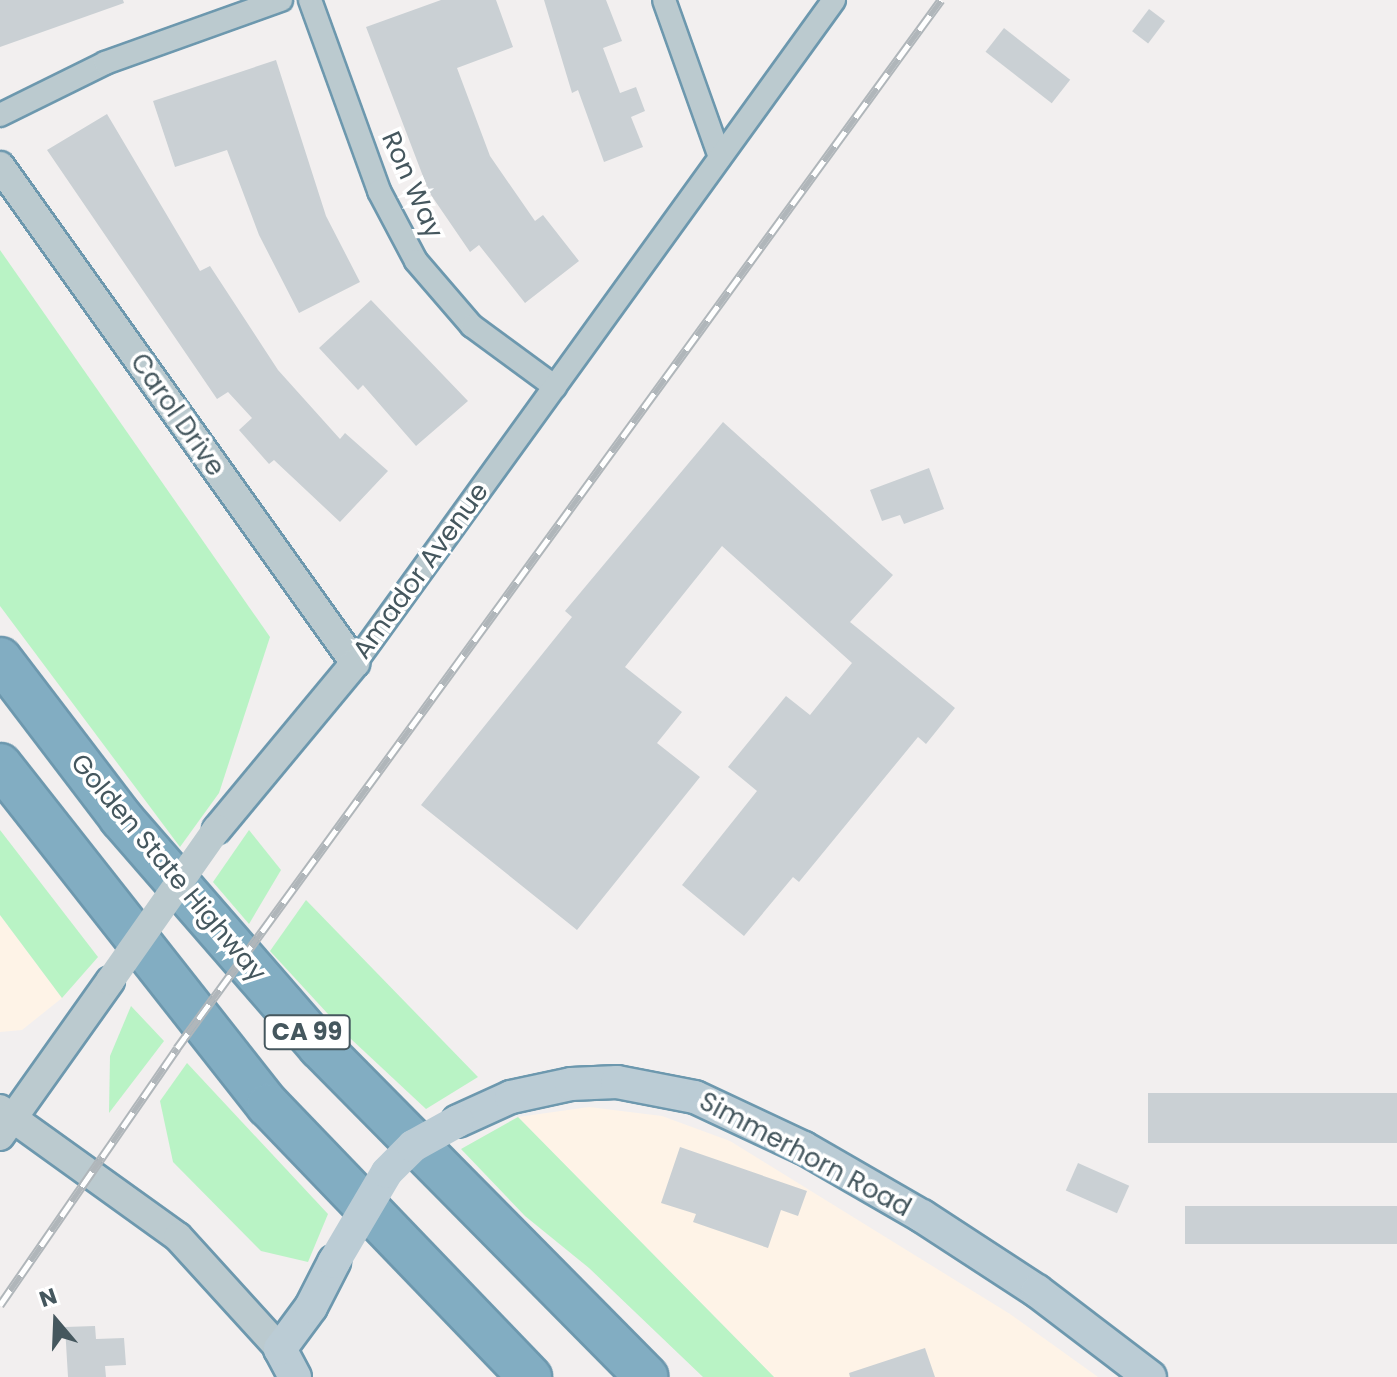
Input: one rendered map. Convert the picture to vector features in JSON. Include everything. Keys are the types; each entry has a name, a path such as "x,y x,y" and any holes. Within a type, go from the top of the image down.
{"highway":[{"name":"Golden State Highway","path":"0,659 131,829 320,1047 520,1255 646,1377"},
{"name":"CA 99","path":"0,765 268,1105 433,1281 530,1377"},
{"path":"433,1281 508,1377"}],"main road":[{"name":"Simmerhorn Road","path":"280,1349 311,1307 387,1172 413,1146 511,1097 571,1084 617,1082 695,1097 804,1148 922,1216 1037,1291 1150,1377"},
{"path":"280,1349 295,1377"}],"street":[{"path":"0,115 105,63 281,0"},
{"name":"Ron Way","path":"310,0 379,191 416,261 472,326 555,387"},
{"path":"664,0 720,157"},
{"name":"Amador Avenue","path":"4,1121 110,981 217,829 355,663 834,0"},
{"name":"Carol Drive","path":"0,166 355,663"},
{"path":"4,1121 178,1237 280,1349"}],"shaded area":[{"path":"0,915 62,998 22,1030 0,1032"},
{"path":"589,1107 662,1116 730,1141 1010,1314 1098,1377 774,1377 518,1117"}],"green space":[{"path":"0,250 270,637 219,793 180,847 0,606"},
{"path":"0,830 98,957 62,998 0,915"},
{"path":"249,830 281,870 249,924 213,882"},
{"path":"306,900 478,1077 426,1109 351,1039 270,951"},
{"path":"131,1006 164,1041 109,1113 110,1056"},
{"path":"187,1063 328,1214 308,1262 261,1251 173,1162 160,1101"},
{"path":"518,1117 774,1377 703,1377 589,1268 525,1216 461,1149"}],"building":[{"path":"0,0 123,0 124,3 0,47"},
{"path":"441,0 496,0 513,47 457,68 490,156 535,221 543,215 579,261 525,303 479,245 470,252 429,192 366,27"},
{"path":"544,0 606,0 622,41 603,48 620,93 636,87 645,111 631,117 643,147 604,162 578,90 572,93"},
{"path":"1149,9 1165,21 1148,43 1132,31"},
{"path":"1004,28 1070,80 1052,103 986,52"},
{"path":"276,60 326,216 360,282 299,313 259,235 227,150 175,167 153,101"},
{"path":"107,114 200,271 210,266 278,370 340,439 345,433 388,471 340,522 274,460 269,464 239,430 252,418 228,392 217,399 47,150"},
{"path":"371,300 468,401 416,446 363,385 358,390 319,348"},
{"path":"723,422 893,575 850,622 955,708 926,744 918,737 799,882 793,877 744,936 682,885 757,791 728,767 786,696 810,715 852,663 722,546 625,667 682,712 657,743 700,777 577,930 421,805 572,617 565,611"},
{"path":"929,468 944,509 904,524 900,515 882,521 870,490"},
{"path":"1148,1093 1397,1093 1397,1143 1148,1143"},
{"path":"680,1147 807,1191 798,1216 781,1210 768,1248 693,1222 696,1214 661,1203"},
{"path":"1078,1163 1129,1186 1117,1213 1066,1190"},
{"path":"1185,1206 1397,1206 1397,1244 1185,1244"},
{"path":"95,1326 96,1339 124,1338 126,1365 105,1366 106,1377 68,1377 65,1327"},
{"path":"925,1348 935,1377 850,1377 849,1373"}],"railway":[{"path":"0,1305 177,1048 941,0"}]}
